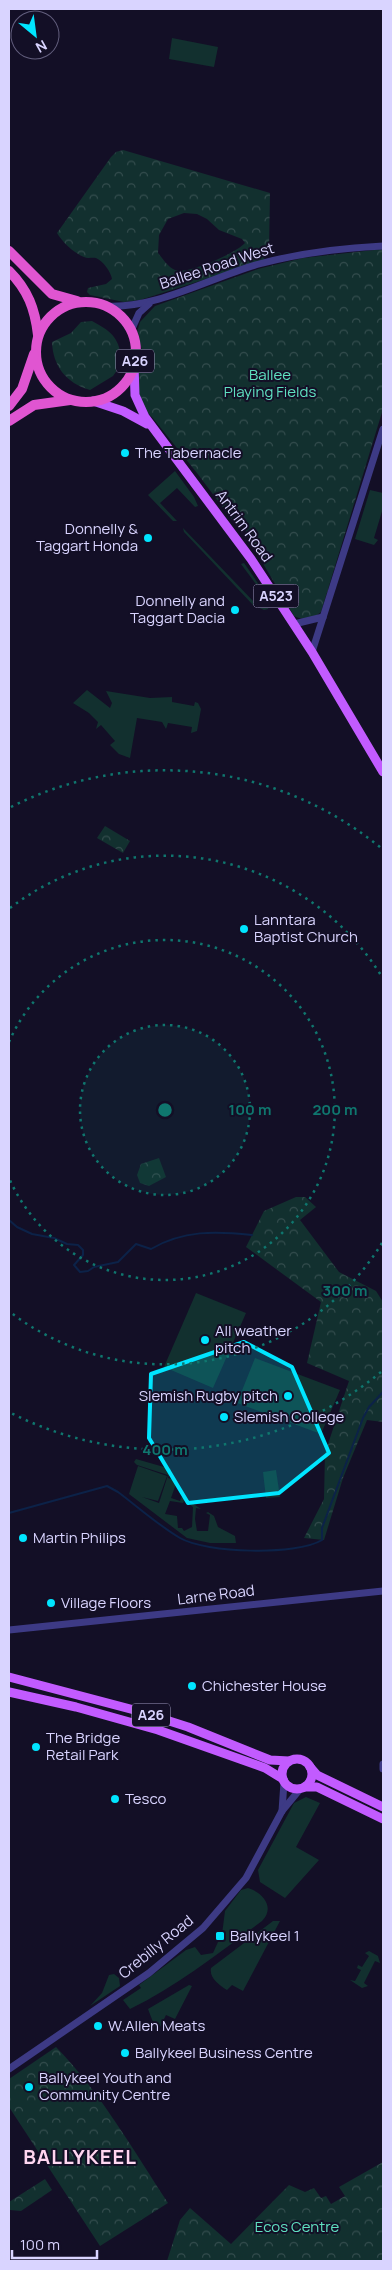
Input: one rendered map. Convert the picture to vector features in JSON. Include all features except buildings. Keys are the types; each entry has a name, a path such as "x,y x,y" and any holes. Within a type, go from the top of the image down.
{"highway":[{"path":"9,251 52,294 80,302 106,306"},
{"name":"A26","path":"9,271 25,289 32,303 38,335"},
{"name":"A26","path":"9,406 22,389 38,335 44,323 54,313 66,306 80,302"},
{"name":"A26","path":"9,421 34,405 72,400 93,401 107,397 119,389 128,378 134,364 135,344 131,331 121,316 106,306"},
{"name":"A26","path":"35,350 37,363 49,386 72,400"}],"main road":[{"name":"Antrim Road","path":"134,364 134,388 138,404 153,429 252,559 312,652 383,772"},
{"name":"Antrim Road","path":"93,401 137,416 153,429"},
{"name":"A26","path":"9,1677 138,1711 188,1727 270,1760 290,1761 298,1759 310,1767 317,1775 383,1806"},
{"name":"A26","path":"9,1692 76,1707 158,1730 265,1768 293,1788 317,1787 383,1819"},
{"path":"284,1781 283,1768 290,1761"},
{"path":"303,1787 312,1775 310,1767"}],"street":[{"name":"Ballee Road West","path":"106,306 125,307 150,303 223,275 260,264 341,248 383,246"},
{"name":"Ballee Road West","path":"131,331 139,314 150,303"},
{"path":"312,652 383,429"},
{"path":"294,624 323,617"},
{"name":"Larne Road","path":"11,1631 383,1591"},
{"path":"383,1764 383,1769"},
{"name":"Crebilly Road","path":"282,1811 284,1781"},
{"name":"Crebilly Road","path":"9,2069 149,1973 192,1938 223,1907 246,1878 282,1811 303,1787"}],"highlighted area":[{"path":"244,1342 292,1367 329,1453 279,1493 188,1503 149,1438 151,1374"}],"green space":[{"path":"172,38 218,47 214,67 169,59"},
{"path":"123,150 270,193 269,251 263,261 140,300 124,302 90,295 87,292 88,288 106,284 112,279 110,273 99,259 86,258 80,255 62,240 57,233 116,152","holes":["184,213 197,214 207,219 219,230 242,239 245,243 212,262 181,271 172,269 158,253 159,235 168,219"]},
{"name":"Ballee Playing Fields","path":"383,249 383,409 321,612 314,617 301,619 294,616 248,538 245,529 236,525 197,473 152,417 143,409 138,393 138,379 143,354 137,332 140,322 155,306 258,269 303,258"},
{"path":"92,321 106,329 114,337 119,348 122,363 113,376 90,390 74,383 62,372 55,359 52,342 71,333 81,322"},
{"path":"175,471 194,497 198,506 195,507 177,488 160,503 177,521 173,521 148,495"},
{"path":"370,490 383,493 383,508 374,538 378,540 374,545 355,539"},
{"path":"183,528 254,602 264,595 241,564 244,563 271,602 268,609 264,610 253,605 184,532"},
{"path":"87,690 110,708 112,703 106,691 150,698 172,697 172,702 194,706 195,702 198,703 201,709 197,731 191,733 192,727 168,723 166,729 162,722 137,718 130,758 119,754 110,745 115,741 101,725 96,729 98,722 89,713 73,703"},
{"path":"105,826 130,841 123,853 97,838"},
{"path":"159,1158 166,1177 149,1186 140,1183 137,1175 141,1164"},
{"path":"296,1197 305,1197 316,1207 300,1220 339,1272 376,1291 383,1302 383,1422 367,1420 343,1478 324,1540 304,1538 324,1499 325,1453 349,1381 307,1363 321,1302 246,1247 264,1211"},
{"name":"All weather pitch","path":"196,1293 246,1313 213,1388 164,1367"},
{"name":"Slemish Rugby pitch","path":"255,1358 340,1390 321,1434 237,1403"},
{"path":"136,1459 171,1469 168,1478 177,1481 171,1498 180,1501 182,1496 186,1497 183,1503 170,1501 165,1514 177,1516 178,1528 182,1528 184,1531 192,1527 193,1507 189,1504 192,1503 201,1509 196,1508 197,1531 208,1531 210,1515 206,1513 208,1512 214,1516 218,1527 235,1536 236,1543 210,1543 187,1538 129,1494 138,1466 167,1476 158,1501 142,1497 159,1503 168,1475 137,1465 134,1462"},
{"path":"276,1470 280,1497 266,1498 263,1472"},
{"path":"306,1797 320,1803 296,1847 319,1860 285,1898 260,1882 258,1870 294,1803"},
{"path":"248,1888 259,1893 268,1906 266,1916 262,1921 181,1979 130,2009 123,2000 141,1988 139,1985 186,1950 195,1947 201,1955 213,1953 218,1942 221,1942 225,1911 241,1890"},
{"path":"273,1921 280,1921 243,1991 232,1985 227,1990 213,1978 211,1968"},
{"path":"369,1951 378,1956 380,1963 375,1961 364,1983 368,1986 362,1988 350,1980 355,1981 361,1970 357,1968 358,1965 362,1967 369,1956 365,1953"},
{"path":"114,1974 119,1978 120,1986 90,2006 102,1993 109,1975"},
{"path":"189,1985 192,1986 175,2019 166,2015 160,2027 156,2030 148,2009"},
{"path":"56,2047 88,2083 168,2203 100,2246 9,2107 9,2079"},
{"name":"Ecos Centre","path":"383,2162 383,2261 167,2261 180,2220 190,2208 231,2244 289,2185 305,2192 314,2188 321,2198 326,2196 331,2204 345,2196 339,2187"},
{"path":"45,2179 52,2190 21,2211 10,2210 9,2202"}],"waterway":[{"path":"9,1220 17,1227 32,1234 54,1238 67,1244 78,1245 83,1250 83,1255 74,1265 80,1272 118,1262 136,1244 151,1249 175,1238 200,1233 252,1235"},
{"path":"9,1513 107,1486 118,1492 172,1533 193,1543 210,1547 251,1551 292,1549 310,1545 322,1540 322,1528 363,1418 369,1407 383,1392"}],"place":[{"name":"The Tabernacle","path":"125,453"},
{"name":"Donnelly & Taggart Honda","path":"148,538"},
{"name":"Donnelly and Taggart Dacia","path":"235,610"},
{"name":"Lanntara Baptist Church","path":"244,929"},
{"name":"All weather pitch","path":"205,1340"},
{"name":"Slemish Rugby pitch","path":"288,1396"},
{"name":"Slemish College","path":"224,1417"},
{"name":"Martin Philips","path":"23,1538"},
{"name":"Village Floors","path":"51,1603"},
{"name":"Chichester House","path":"192,1686"},
{"name":"The Bridge Retail Park","path":"36,1747"},
{"name":"Tesco","path":"115,1799"},
{"name":"Ballykeel 1","path":"220,1936"},
{"name":"W.Allen Meats","path":"98,2026"},
{"name":"Ballykeel Business Centre","path":"125,2053"},
{"name":"Ballykeel Youth and Community Centre","path":"29,2087"}],"district":[{"name":"BALLYKEEL","path":"80,2157"}]}
